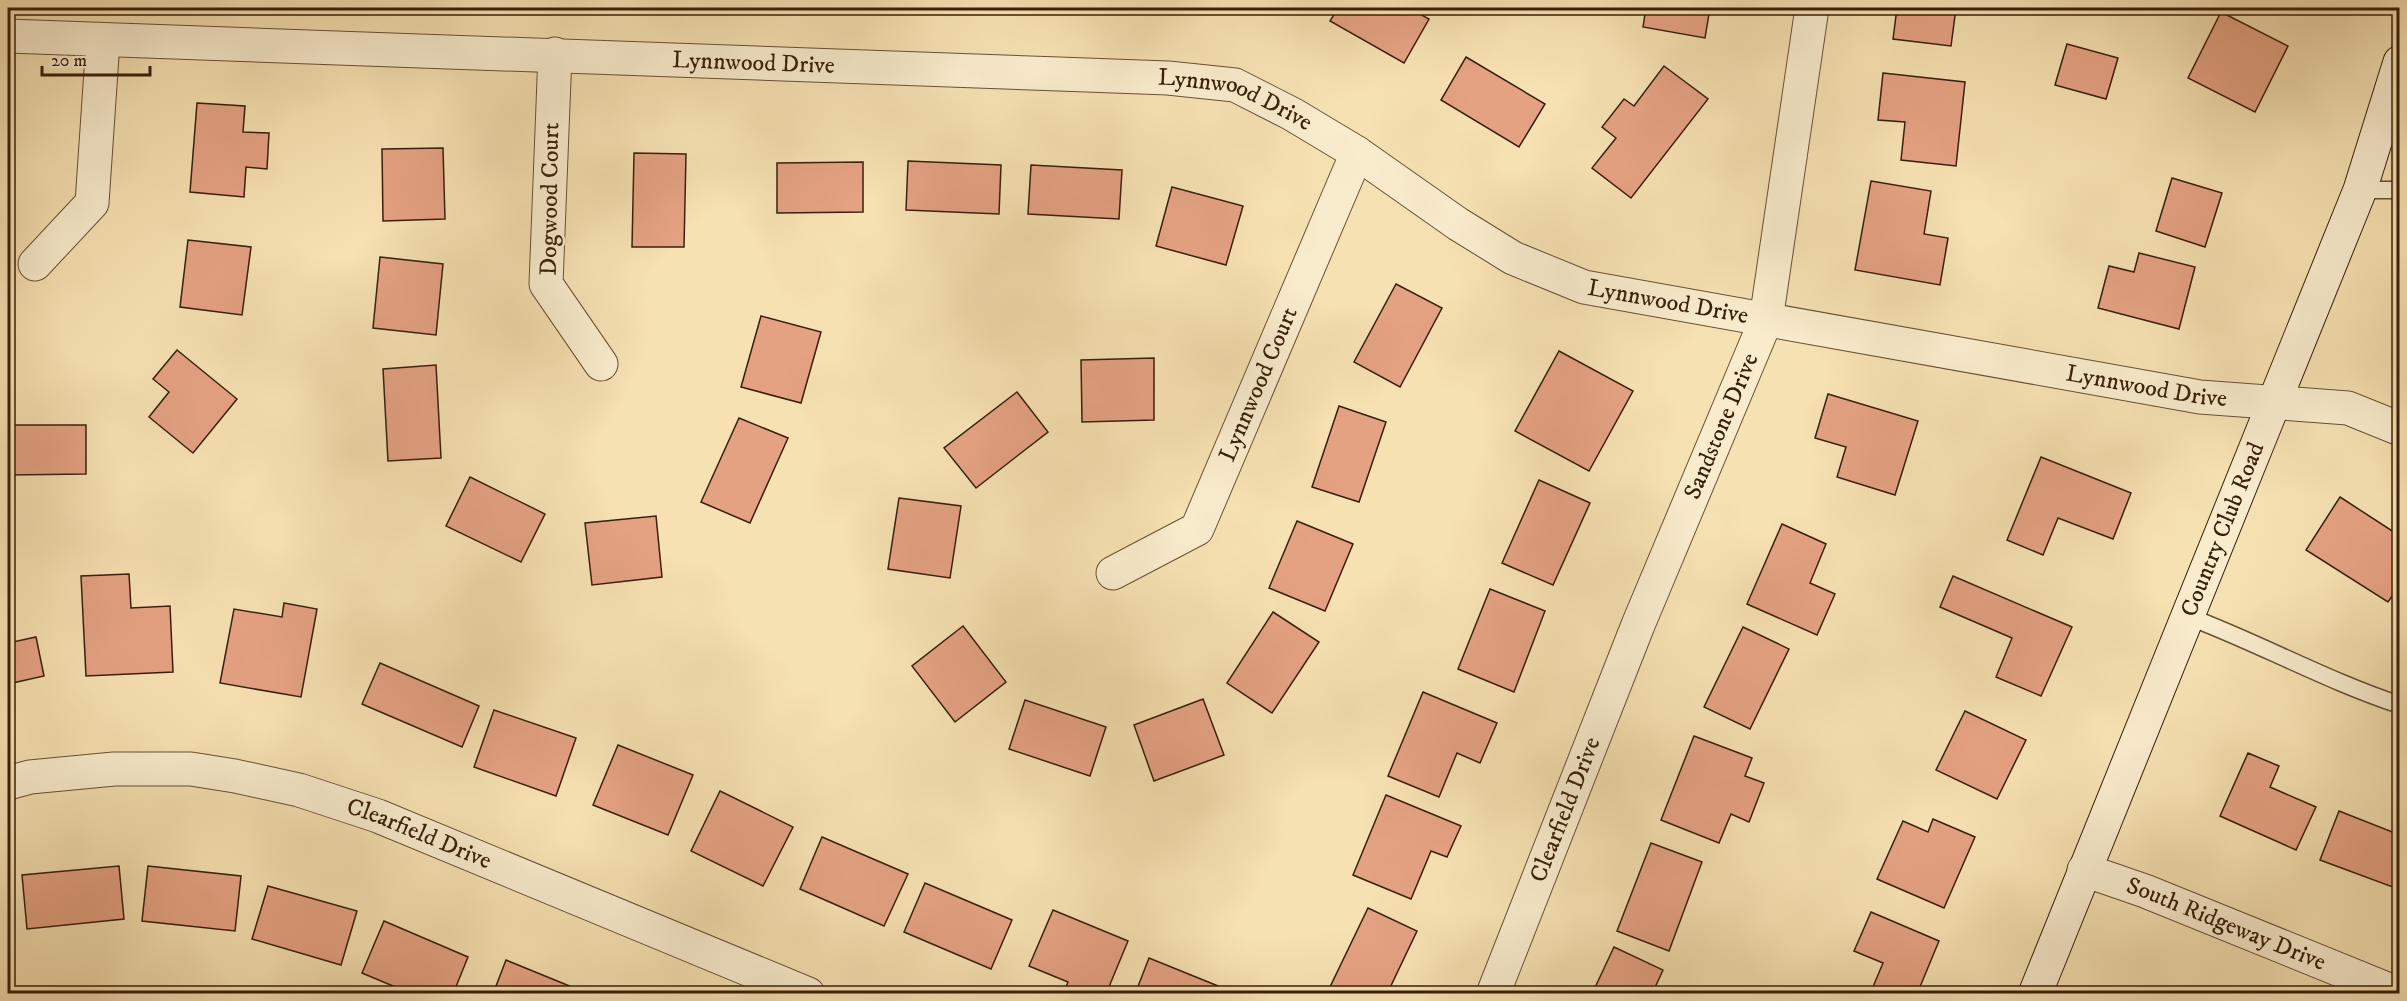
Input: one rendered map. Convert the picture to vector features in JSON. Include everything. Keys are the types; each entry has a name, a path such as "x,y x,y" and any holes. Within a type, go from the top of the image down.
{"street":[{"name":"Sandstone Drive","path":"1638,625 1766,320 1812,8"},
{"name":"Lynnwood Drive","path":"8,36 103,41 555,54 1168,78 1235,86 1292,114 1357,153 1458,224 1513,258 1584,286 2200,397 2348,408 2400,429"},
{"path":"35,264 92,203 103,41"},
{"name":"Dogwood Court","path":"555,54 546,284 601,364"},
{"name":"Country Club Road","path":"2035,993 2360,190 2400,62"},
{"name":"Lynnwood Court","path":"1113,573 1197,529 1357,153"},
{"name":"Clearfield Drive","path":"1493,993 1638,625"},
{"name":"Clearfield Drive","path":"8,783 30,777 114,769 191,769 299,790 378,816 808,993"},
{"name":"South Ridgeway Drive","path":"2084,870 2145,891 2399,993"}],"lane":[{"path":"2360,190 2400,190"},
{"path":"2187,616 2248,639 2364,693 2400,705"}],"building":[{"path":"1338,8 1409,8 1429,19 1404,63 1330,21"},
{"path":"1646,8 1710,8 1705,38 1643,27"},
{"path":"1897,8 1956,8 1951,46 1893,39"},
{"path":"2221,12 2288,46 2255,112 2188,78"},
{"path":"2067,44 2118,58 2106,99 2055,85"},
{"path":"1466,57 1545,104 1519,147 1441,100"},
{"path":"1664,66 1708,99 1631,198 1592,168 1616,138 1602,127 1624,99 1634,106"},
{"path":"1883,73 1965,82 1956,166 1901,160 1905,122 1878,120"},
{"path":"197,103 245,106 243,132 269,133 267,169 246,167 244,197 190,192"},
{"path":"443,148 445,219 383,221 382,149"},
{"path":"634,153 686,154 684,247 632,247"},
{"path":"908,161 1001,165 999,214 906,210"},
{"path":"863,162 863,212 777,213 777,163"},
{"path":"1031,165 1122,170 1119,219 1028,214"},
{"path":"2172,178 2222,193 2205,247 2156,231"},
{"path":"1871,181 1931,191 1924,234 1948,238 1940,285 1855,270"},
{"path":"1172,187 1243,206 1226,265 1156,246"},
{"path":"188,240 251,247 242,315 180,307"},
{"path":"2139,253 2195,267 2179,329 2098,308 2109,266 2134,272"},
{"path":"380,257 443,264 436,335 373,328"},
{"path":"1396,284 1442,308 1400,387 1354,362"},
{"path":"761,316 821,332 801,403 741,387"},
{"path":"177,350 237,399 193,453 149,417 169,392 153,379"},
{"path":"1559,351 1633,391 1589,471 1515,431"},
{"path":"1154,358 1154,420 1082,422 1081,360"},
{"path":"436,365 441,458 388,461 383,369"},
{"path":"1017,392 1048,432 976,488 944,448"},
{"path":"1828,394 1918,421 1895,495 1837,477 1846,447 1815,438"},
{"path":"1339,406 1386,422 1359,502 1312,487"},
{"path":"739,418 788,438 750,523 701,502"},
{"path":"8,425 86,425 86,474 8,475"},
{"path":"2041,457 2131,493 2113,539 2058,518 2043,555 2007,540"},
{"path":"470,477 545,514 521,562 446,526"},
{"path":"1539,480 1590,503 1553,585 1502,563"},
{"path":"2340,497 2400,536 2400,585 2388,602 2306,550"},
{"path":"899,498 961,506 950,578 888,569"},
{"path":"656,516 662,577 592,585 585,523"},
{"path":"1297,521 1353,544 1325,611 1269,588"},
{"path":"1782,524 1826,544 1810,583 1835,594 1817,635 1747,604"},
{"path":"129,574 131,608 170,606 173,672 86,676 81,576"},
{"path":"1953,576 2072,627 2041,696 1996,677 2012,638 1940,607"},
{"path":"1490,589 1545,611 1514,692 1458,669"},
{"path":"284,603 317,609 301,697 220,683 234,609 282,617"},
{"path":"1273,612 1319,642 1272,713 1227,683"},
{"path":"963,626 1006,682 955,722 912,666"},
{"path":"1743,627 1789,649 1750,729 1704,707"},
{"path":"36,637 44,676 8,684 8,643"},
{"path":"380,663 479,706 462,747 362,704"},
{"path":"1423,692 1497,723 1480,763 1457,753 1439,797 1388,776"},
{"path":"1203,699 1224,755 1154,781 1134,725"},
{"path":"1025,700 1106,727 1090,776 1009,749"},
{"path":"494,710 576,738 556,796 474,767"},
{"path":"1965,711 2026,740 1997,799 1936,770"},
{"path":"1694,736 1752,758 1745,776 1764,783 1749,822 1731,814 1719,843 1661,820"},
{"path":"618,745 693,775 668,835 593,805"},
{"path":"2248,753 2279,766 2270,787 2316,807 2296,850 2220,816"},
{"path":"720,791 793,827 763,886 691,851"},
{"path":"1386,795 1461,826 1447,857 1431,851 1411,899 1353,875"},
{"path":"2339,811 2400,835 2398,889 2320,860"},
{"path":"1933,819 1975,837 1944,908 1877,879 1903,821 1928,832"},
{"path":"822,837 908,874 884,926 800,889"},
{"path":"1651,843 1702,862 1669,951 1617,931"},
{"path":"119,866 124,919 27,929 22,875"},
{"path":"148,866 241,876 235,931 142,921"},
{"path":"925,883 1012,920 991,969 904,932"},
{"path":"268,886 357,911 341,965 252,939"},
{"path":"1368,908 1417,931 1387,994 1344,994 1330,987"},
{"path":"1053,910 1128,941 1106,994 1063,994 1068,982 1029,966"},
{"path":"1871,912 1939,941 1917,994 1870,994 1883,963 1854,951"},
{"path":"384,921 468,957 453,994 412,994 362,973"},
{"path":"1614,947 1663,970 1652,994 1592,994"},
{"path":"1149,958 1218,986 1214,994 1135,994"},
{"path":"506,960 589,994 493,994"}]}
